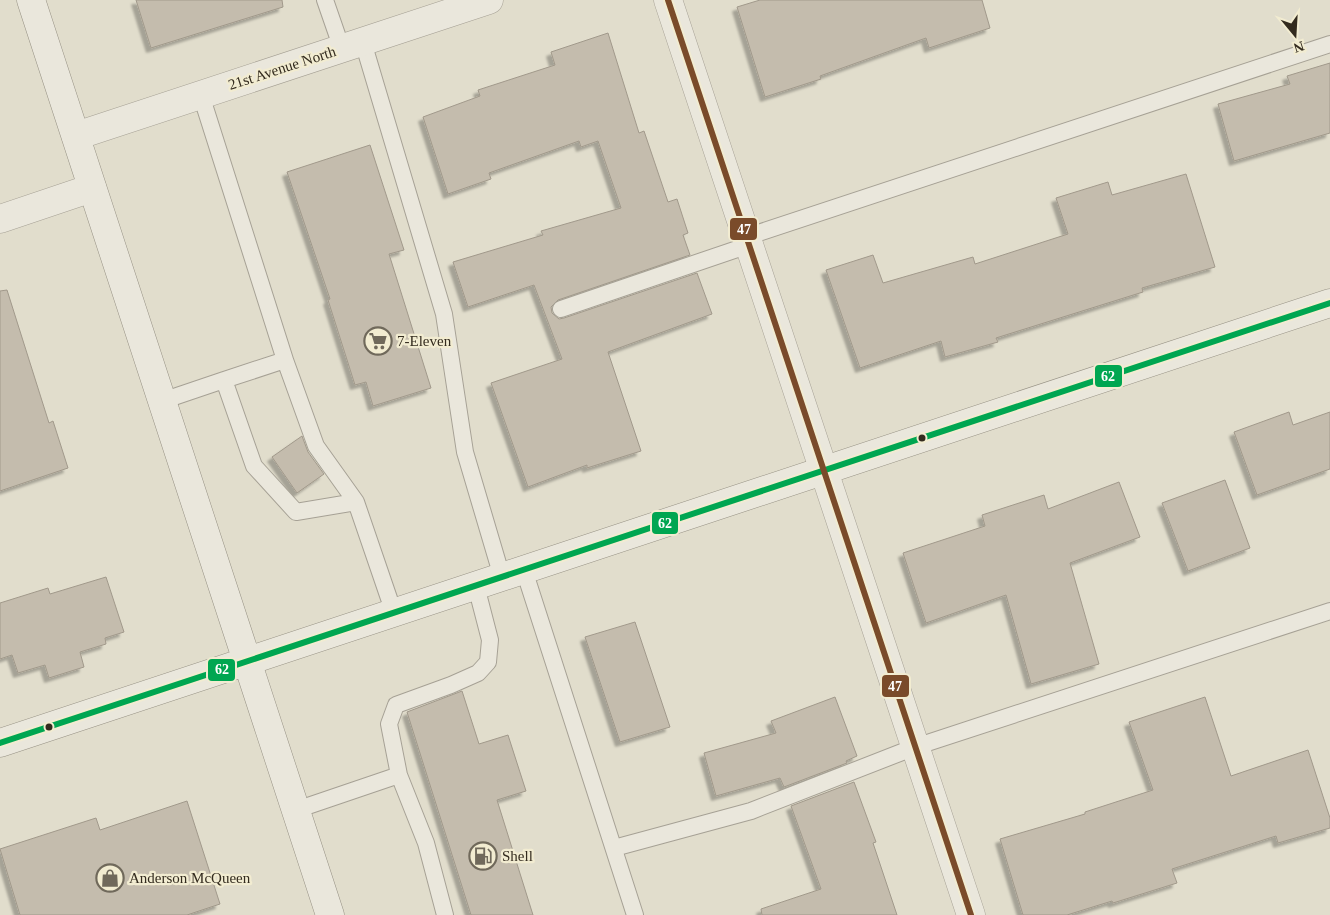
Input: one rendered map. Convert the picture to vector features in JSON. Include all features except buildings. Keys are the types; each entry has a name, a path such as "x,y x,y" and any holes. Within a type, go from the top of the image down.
{"main road":[{"path":"31,0 330,915"},
{"name":"21st Avenue North","path":"76,136 489,0"},
{"path":"668,0 971,915"},
{"path":"0,219 92,188"},
{"path":"0,743 1330,303"}],"lane":[{"path":"325,0 352,45 444,314 465,452 513,573 614,848 635,915"},
{"path":"561,309 748,241 1330,44"},
{"path":"201,95 285,360 316,446 356,502 394,613"},
{"path":"162,401 285,360"},
{"path":"224,380 254,466 296,512 356,502"},
{"path":"444,915 426,843 399,775 389,724 396,705 478,673 488,662 490,640 476,586"},
{"path":"614,848 751,812 915,748 1330,611"},
{"path":"296,810 399,775"}],"transit line":[{"name":"47","path":"668,0 971,915"},
{"name":"62","path":"0,743 1330,303"}],"place":[{"name":"7-Eleven","path":"378,341"},
{"name":"Shell","path":"483,856"},
{"name":"Anderson McQueen","path":"110,878"}]}
